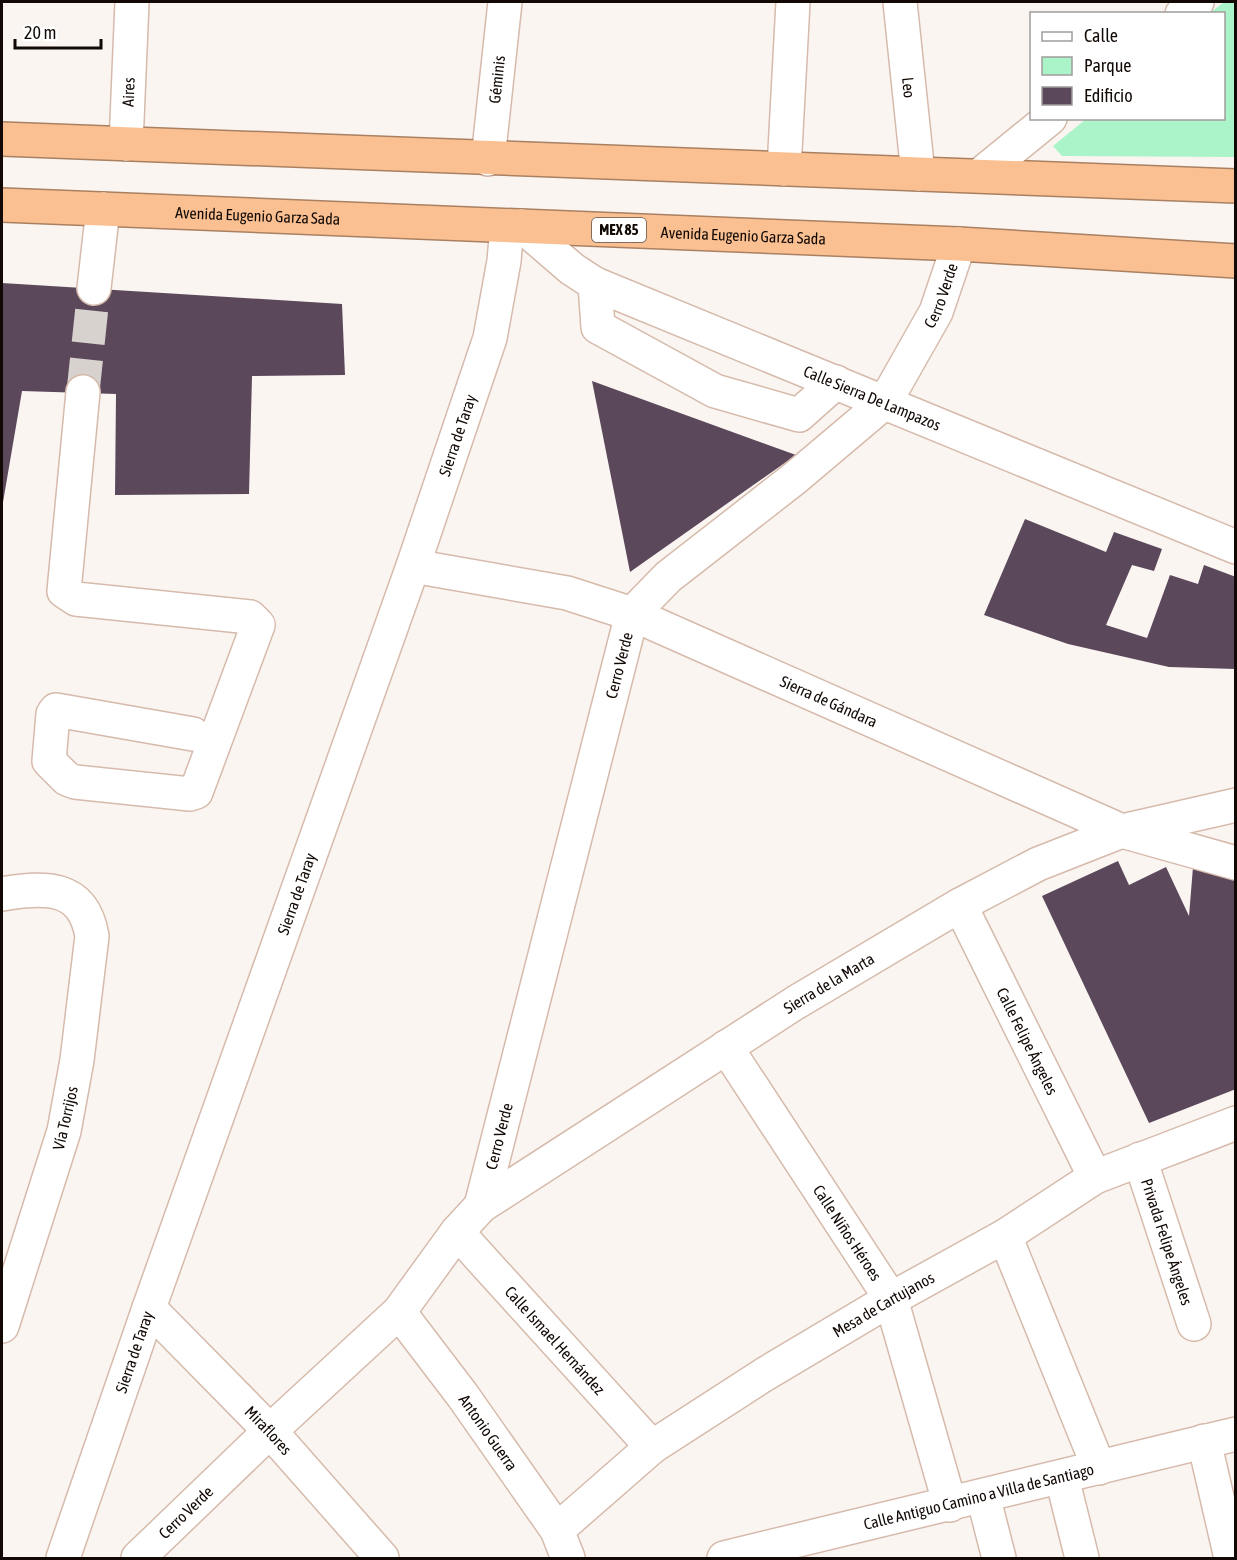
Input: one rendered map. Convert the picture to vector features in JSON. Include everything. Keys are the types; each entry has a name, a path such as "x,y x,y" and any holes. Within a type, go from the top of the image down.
{"highway":[{"path":"2,139 1236,186"},
{"name":"Avenida Eugenio Garza Sada","path":"2,205 959,244 1236,261"}],"street":[{"name":"Aires","path":"126,144 132,2"},
{"name":"Géminis","path":"488,159 505,2"},
{"path":"784,169 793,2"},
{"name":"Leo","path":"900,2 918,174"},
{"path":"1184,12 1197,2"},
{"path":"980,175 1048,120"},
{"path":"94,288 103,209"},
{"name":"Calle Sierra De Lampazos","path":"514,226 595,284 1236,547"},
{"name":"Sierra de Taray","path":"63,1558 149,1308 413,566 490,339 504,261 514,226"},
{"name":"Cerro Verde","path":"481,1206 632,614 668,577 795,478 885,402 936,312 959,244"},
{"path":"595,284 598,327 715,391 799,415 836,382"},
{"path":"83,392 64,591 76,599 250,617 258,625 202,779 194,794 75,782 67,779 49,761 53,714 56,710 193,734"},
{"name":"Sierra de Gándara","path":"413,566 567,593 632,614 1122,831 1236,862"},
{"name":"Sierra de la Marta","path":"457,1232 481,1206 795,1003 960,905 1038,864 1122,831 1236,805"},
{"name":"Vía Torrijos","path":"2,894 52,890 80,905 89,919 92,936 78,1060 64,1131 2,1326"},
{"name":"Calle Felipe Ángeles","path":"960,905 1095,1177"},
{"name":"Calle Niños Héroes","path":"726,1047 891,1299 951,1505"},
{"name":"Mesa de Cartujanos","path":"562,1544 652,1447 891,1299 1005,1236 1095,1177 1236,1123"},
{"name":"Privada Felipe Ángeles","path":"1140,1159 1194,1324"},
{"name":"Cerro Verde","path":"138,1558 270,1431 399,1312 457,1232"},
{"name":"Calle Ismael Hernández","path":"457,1232 652,1447"},
{"path":"1005,1236 1099,1468"},
{"name":"Miraflores","path":"149,1308 270,1431 382,1558"},
{"name":"Antonio Guerra","path":"399,1312 463,1396 562,1544"},
{"name":"Calle Antiguo Camino a Villa de Santiago","path":"724,1558 951,1505 1236,1434"},
{"path":"1204,1441 1231,1558"},
{"path":"1062,1478 1082,1558"},
{"path":"983,1496 999,1558"}],"green space":[{"path":"1224,2 1235,2 1235,157 1062,156 1053,146 1085,120 1225,120 1225,12 1211,12"}],"building":[{"path":"2,283 342,304 345,375 252,376 249,494 115,495 116,394 22,391 2,508"},
{"path":"592,381 796,455 630,572"},
{"path":"1025,519 1106,552 1114,532 1162,549 1154,571 1132,565 1106,625 1147,638 1170,575 1198,584 1204,565 1236,577 1236,669 1169,667 1068,644 984,615"},
{"path":"1118,861 1129,885 1166,867 1189,916 1193,867 1236,879 1236,1089 1149,1123 1042,896"}],"tunnel":[{"path":"83,392 94,288"}]}
